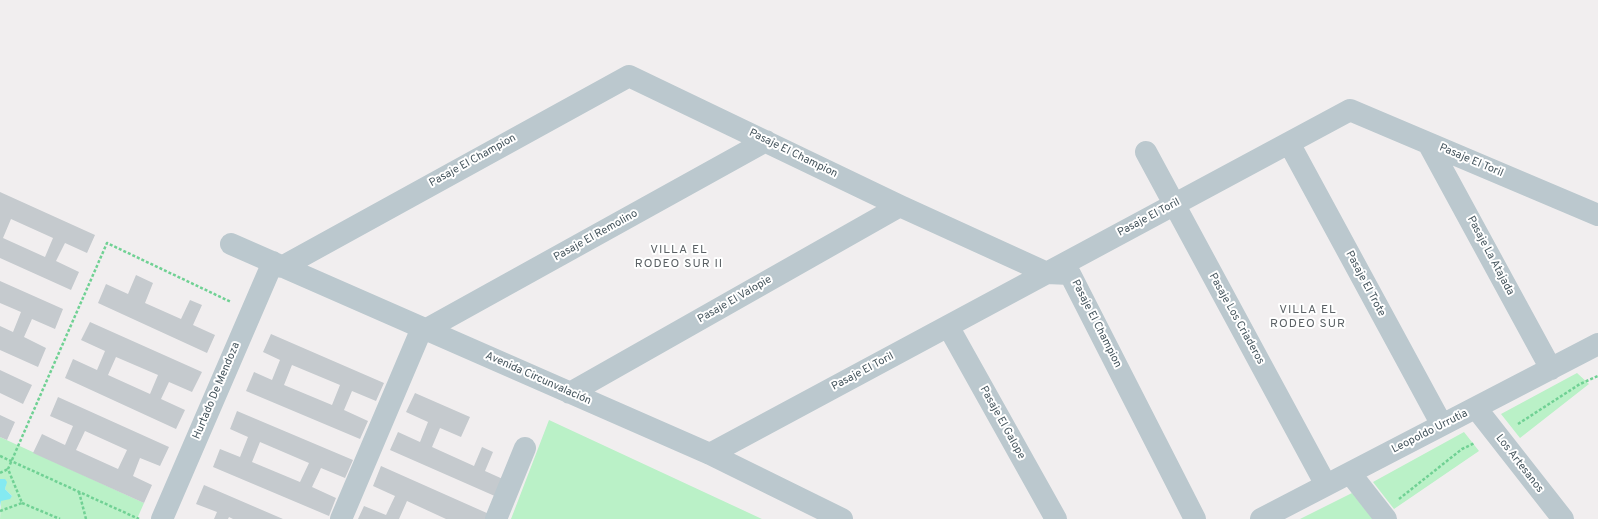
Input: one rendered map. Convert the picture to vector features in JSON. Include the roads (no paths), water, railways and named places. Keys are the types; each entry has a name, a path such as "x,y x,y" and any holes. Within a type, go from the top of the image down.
{"street":[{"name":"Pasaje El Champion","path":"277,265 629,76 900,206 1047,273 1070,274 1196,519"},
{"name":"Pasaje El Toril","path":"710,454 1350,110 1598,214"},
{"name":"Pasaje El Remolino","path":"424,329 766,141"},
{"name":"Pasaje El Trote","path":"1289,143 1442,426"},
{"name":"Pasaje La Atajada","path":"1428,143 1551,369"},
{"name":"Pasaje Los Criaderos","path":"1146,152 1326,485"},
{"name":"Pasaje El Valopie","path":"570,393 900,206"},
{"name":"Avenida Circunvalación","path":"231,244 710,454 842,519"},
{"name":"Hurtado De Mendoza","path":"162,519 252,312 277,265"},
{"name":"Pasaje El Galope","path":"948,326 1056,519"},
{"path":"341,519 424,329"},
{"name":"Leopoldo Urrutia","path":"1261,519 1551,369 1596,349"},
{"name":"Los Artesanos","path":"1476,408 1563,519"},
{"path":"496,519 525,448"},
{"path":"1350,473 1386,519"}],"water":[{"path":"0,479 5,479 7,482 5,489 12,496 10,499 1,501 0,507"}],"district":[{"name":"VILLA EL RODEO SUR II","path":"679,258"},
{"name":"VILLA EL RODEO SUR","path":"1308,318"}]}
